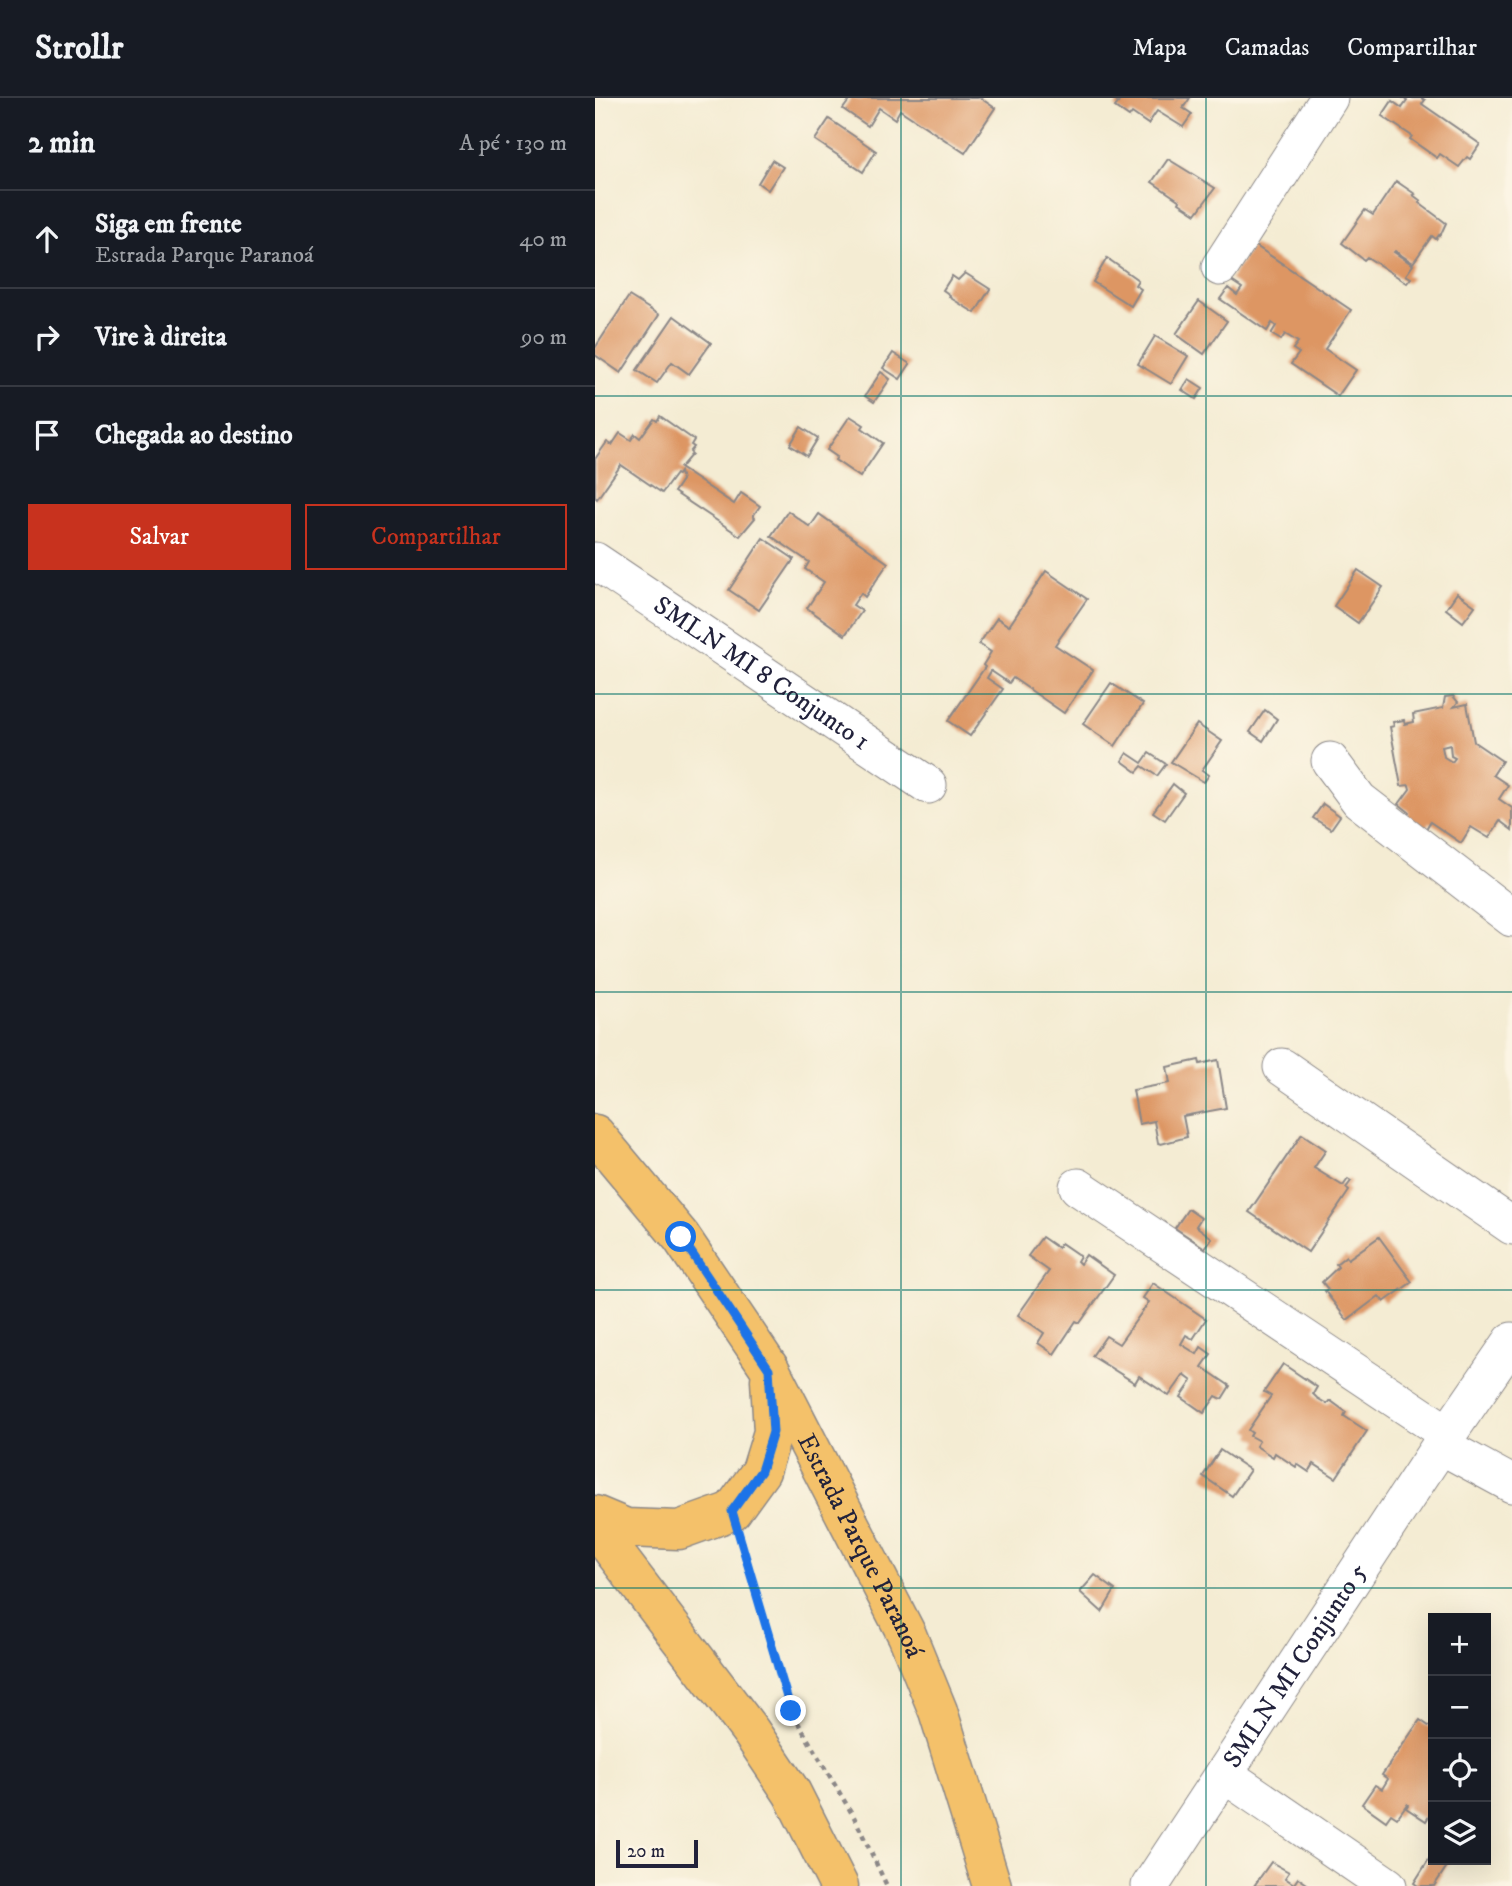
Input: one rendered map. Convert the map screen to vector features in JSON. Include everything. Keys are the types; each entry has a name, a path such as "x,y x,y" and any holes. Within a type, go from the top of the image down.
{"main road":[{"name":"Estrada Parque Paranoá","path":"595,1134 681,1237 769,1369 907,1635 938,1711 992,1886"},
{"path":"595,1515 626,1528 679,1530 732,1511 761,1471 773,1432 769,1369"},
{"path":"595,1527 751,1732 785,1783 839,1886"}],"street":[{"path":"1220,267 1329,98"},
{"name":"SMLN MI 8 Conjunto 1","path":"595,561 928,785"},
{"path":"1330,761 1359,800 1512,918"},
{"path":"1282,1067 1512,1227"},
{"path":"1078,1187 1512,1484"},
{"name":"SMLN MI Conjunto 5","path":"1150,1886 1444,1439 1512,1341"},
{"path":"1224,1774 1388,1886"}],"path":[{"path":"732,1511 791,1711 854,1817 887,1886"}],"building":[{"path":"851,98 980,98 995,108 965,153 900,110 895,119 879,108 868,126 843,109"},
{"path":"1190,98 1183,108 1192,114 1183,127 1157,111 1148,124 1132,113 1129,117 1115,107 1119,102 1115,100"},
{"path":"1403,98 1425,100 1422,104 1480,144 1470,159 1467,157 1459,167 1440,154 1437,158 1410,139 1412,136 1382,116 1392,101 1402,108 1407,101"},
{"path":"829,119 876,151 863,172 815,140"},
{"path":"1168,159 1215,188 1196,214 1152,182"},
{"path":"772,160 783,167 768,190 758,183"},
{"path":"1396,181 1415,194 1413,195 1421,201 1419,203 1446,223 1440,236 1436,239 1432,236 1413,263 1394,252 1413,265 1406,275 1411,278 1407,283 1367,257 1364,260 1342,243 1365,210 1373,215"},
{"path":"1253,244 1351,310 1325,349 1356,370 1338,396 1291,364 1299,353 1293,349 1298,342 1285,334 1281,340 1271,334 1276,326 1272,323 1267,331 1220,299 1228,288 1237,295 1242,288 1230,280"},
{"path":"1107,258 1138,280 1135,285 1141,289 1131,306 1093,282"},
{"path":"965,273 990,289 975,313 949,297 943,290 952,276 958,280"},
{"path":"629,296 659,315 621,373 595,355 595,348"},
{"path":"1199,301 1227,321 1204,354 1176,334"},
{"path":"674,316 711,343 689,374 672,362 657,383 637,370"},
{"path":"1155,336 1188,356 1171,384 1138,364"},
{"path":"893,353 910,364 900,379 883,368"},
{"path":"881,372 890,379 874,402 865,396"},
{"path":"1189,379 1203,388 1196,399 1182,390"},
{"path":"660,416 694,440 691,445 694,447 690,452 692,454 680,468 734,504 741,493 760,506 753,516 755,518 740,536 674,492 682,480 680,472 662,493 621,465 597,499 595,497 595,459 607,442 612,445 620,433 631,440 635,434 640,438 654,419 657,421"},
{"path":"850,416 883,443 860,477 835,460 837,457 827,450"},
{"path":"801,427 818,438 807,456 790,445"},
{"path":"788,511 810,527 819,514 888,563 865,597 861,593 853,605 862,611 845,635 807,608 824,582 805,569 809,562 771,536"},
{"path":"763,538 794,559 759,610 729,590"},
{"path":"1358,570 1383,587 1358,623 1334,606"},
{"path":"1046,571 1087,599 1055,645 1093,670 1064,713 1013,678 1009,683 991,671 987,678 1003,689 970,736 948,721 985,667 983,665 991,652 979,644 997,618 1009,626"},
{"path":"1457,593 1475,606 1463,622 1446,609"},
{"path":"1111,683 1143,704 1115,746 1083,724"},
{"path":"1453,696 1458,702 1454,707 1467,704 1474,742 1502,761 1493,775 1508,785 1499,799 1512,808 1512,830 1500,821 1489,838 1471,827 1461,843 1430,822 1426,829 1407,816 1409,812 1399,804 1410,789 1409,785 1401,786 1390,727 1394,726 1393,722 1414,722 1413,714 1443,708 1445,697","holes":["1450,745 1451,756 1455,758 1452,762 1444,757 1442,747"]},
{"path":"1265,710 1277,719 1263,741 1250,732"},
{"path":"1197,724 1222,741 1202,770 1209,775 1204,782 1171,762"},
{"path":"1127,753 1142,763 1149,753 1166,764 1157,776 1142,766 1137,772 1122,761"},
{"path":"1173,784 1184,793 1165,820 1153,812"},
{"path":"1323,804 1340,816 1331,829 1313,818"},
{"path":"1199,1060 1200,1064 1218,1060 1226,1108 1183,1116 1187,1137 1158,1143 1154,1121 1139,1124 1133,1090 1170,1083 1167,1067"},
{"path":"1302,1134 1326,1150 1314,1168 1343,1186 1348,1179 1351,1181 1346,1188 1349,1191 1308,1252 1249,1212"},
{"path":"1188,1209 1201,1218 1196,1226 1212,1238 1205,1248 1175,1228"},
{"path":"1042,1237 1058,1248 1061,1243 1080,1256 1077,1261 1080,1264 1086,1255 1114,1275 1080,1323 1076,1321 1054,1354 1038,1343 1044,1333 1018,1315 1049,1271 1028,1256"},
{"path":"1379,1237 1412,1282 1384,1302 1379,1296 1347,1320 1325,1291 1328,1289 1322,1282 1346,1256 1348,1259"},
{"path":"1153,1283 1206,1319 1193,1339 1186,1335 1181,1344 1197,1354 1201,1347 1211,1354 1202,1367 1230,1386 1222,1399 1216,1396 1204,1413 1181,1397 1192,1381 1184,1375 1169,1396 1139,1376 1135,1383 1092,1356 1106,1336 1119,1344 1149,1302 1143,1298"},
{"path":"1283,1364 1317,1387 1313,1394 1317,1398 1327,1404 1331,1401 1346,1412 1344,1416 1367,1431 1336,1478 1314,1464 1309,1472 1275,1453 1273,1457 1256,1446 1259,1441 1250,1436 1252,1433 1248,1430 1271,1396 1264,1392"},
{"path":"1220,1450 1250,1470 1232,1496 1203,1476"},
{"path":"1095,1575 1115,1590 1102,1612 1080,1592"},
{"path":"1420,1720 1428,1726 1426,1821 1406,1808 1407,1804 1397,1818 1391,1814 1386,1821 1362,1804 1375,1785 1382,1789 1388,1779 1382,1775"},
{"path":"1428,1861 1428,1865 1448,1865 1434,1886 1418,1886 1414,1883"},
{"path":"1271,1862 1289,1872 1285,1878 1294,1884 1298,1878 1310,1886 1254,1886"}],"route":[{"path":"681,1237 769,1369 773,1432 761,1471 732,1511 791,1711"}]}
